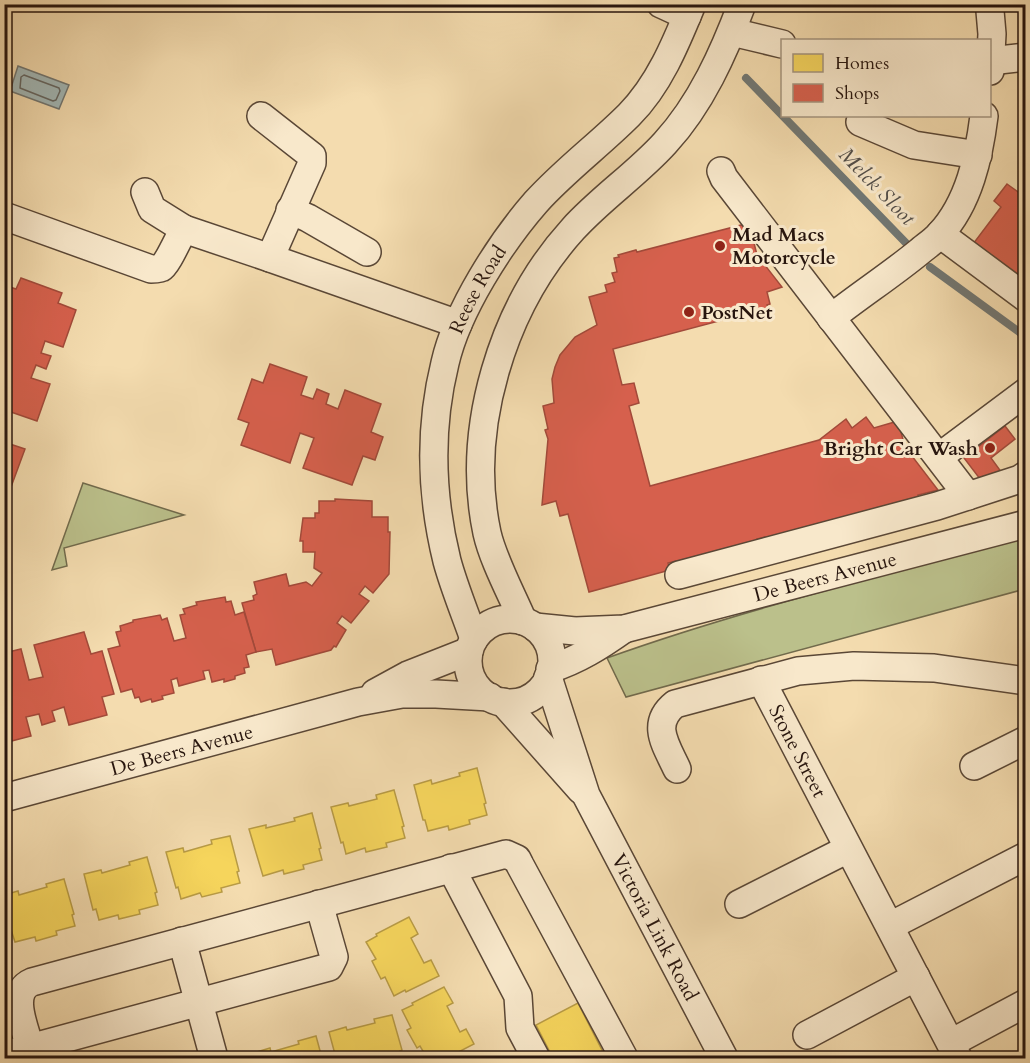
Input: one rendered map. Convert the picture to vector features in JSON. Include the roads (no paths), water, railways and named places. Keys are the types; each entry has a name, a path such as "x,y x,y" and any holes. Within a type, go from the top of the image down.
{"street":[{"path":"661,4 689,10"},
{"path":"529,624 509,619 495,621 483,628 471,645 468,665 471,678 479,689 496,700 516,702 529,698 541,689 549,673 550,650 545,638 529,624 487,534 481,482 485,420 492,380 510,326 532,283 573,229 666,142 689,111 707,82 732,32 742,4"},
{"name":"Reese Road","path":"471,645 439,521 434,475 434,432 445,362 458,324 489,265 536,203 569,169 631,113 643,97 666,63 689,10"},
{"path":"990,11 991,49"},
{"path":"732,32 781,44"},
{"path":"991,64 1026,57"},
{"path":"261,116 312,156 312,163 270,258"},
{"path":"831,318 940,234 960,202 978,155 984,117"},
{"path":"860,122 914,145 978,155"},
{"path":"721,171 724,178 968,496"},
{"path":"145,192 152,209 184,229 458,324"},
{"path":"290,210 367,252"},
{"path":"4,216 151,269 161,269 167,262 184,229"},
{"path":"940,234 1026,298"},
{"path":"939,458 1026,392"},
{"path":"679,575 937,506 1020,479 1026,475"},
{"name":"De Beers Avenue","path":"529,624 575,631 624,629 1026,524"},
{"name":"De Beers Avenue","path":"549,673 572,662 624,629"},
{"name":"De Beers Avenue","path":"358,702 471,645"},
{"name":"Stone Street","path":"955,1051 761,680 798,671 854,666 894,666 934,668 1026,681"},
{"name":"Victoria Link Road","path":"549,673 586,795 724,1059"},
{"path":"677,769 661,729 664,715 669,709 681,700 761,680"},
{"name":"De Beers Avenue","path":"4,798 358,702 402,694 436,694 496,700"},
{"name":"Victoria Link Road","path":"496,700 586,795"},
{"path":"974,766 1026,740"},
{"path":"739,904 848,849"},
{"path":"30,1047 18,999 22,988 27,984 506,854 517,859 624,1059"},
{"path":"890,926 1026,856"},
{"path":"451,868 518,996 520,1028 536,1059"},
{"path":"4,1055 329,967 334,957 320,904"},
{"path":"182,941 214,1059"},
{"path":"807,1035 916,977"},
{"path":"955,1051 1026,1003"}],"water":[{"path":"18,66 69,85 59,109 10,91"}],"waterway":[{"name":"Melck Sloot","path":"746,78 781,114"},
{"name":"Melck Sloot","path":"784,117 906,243"},
{"name":"Melck Sloot","path":"930,267 1026,337"}],"place":[{"name":"Mad Macs Motorcycle","path":"720,246"},
{"name":"PostNet","path":"689,312"},
{"name":"Bright Car Wash","path":"990,448"}]}
